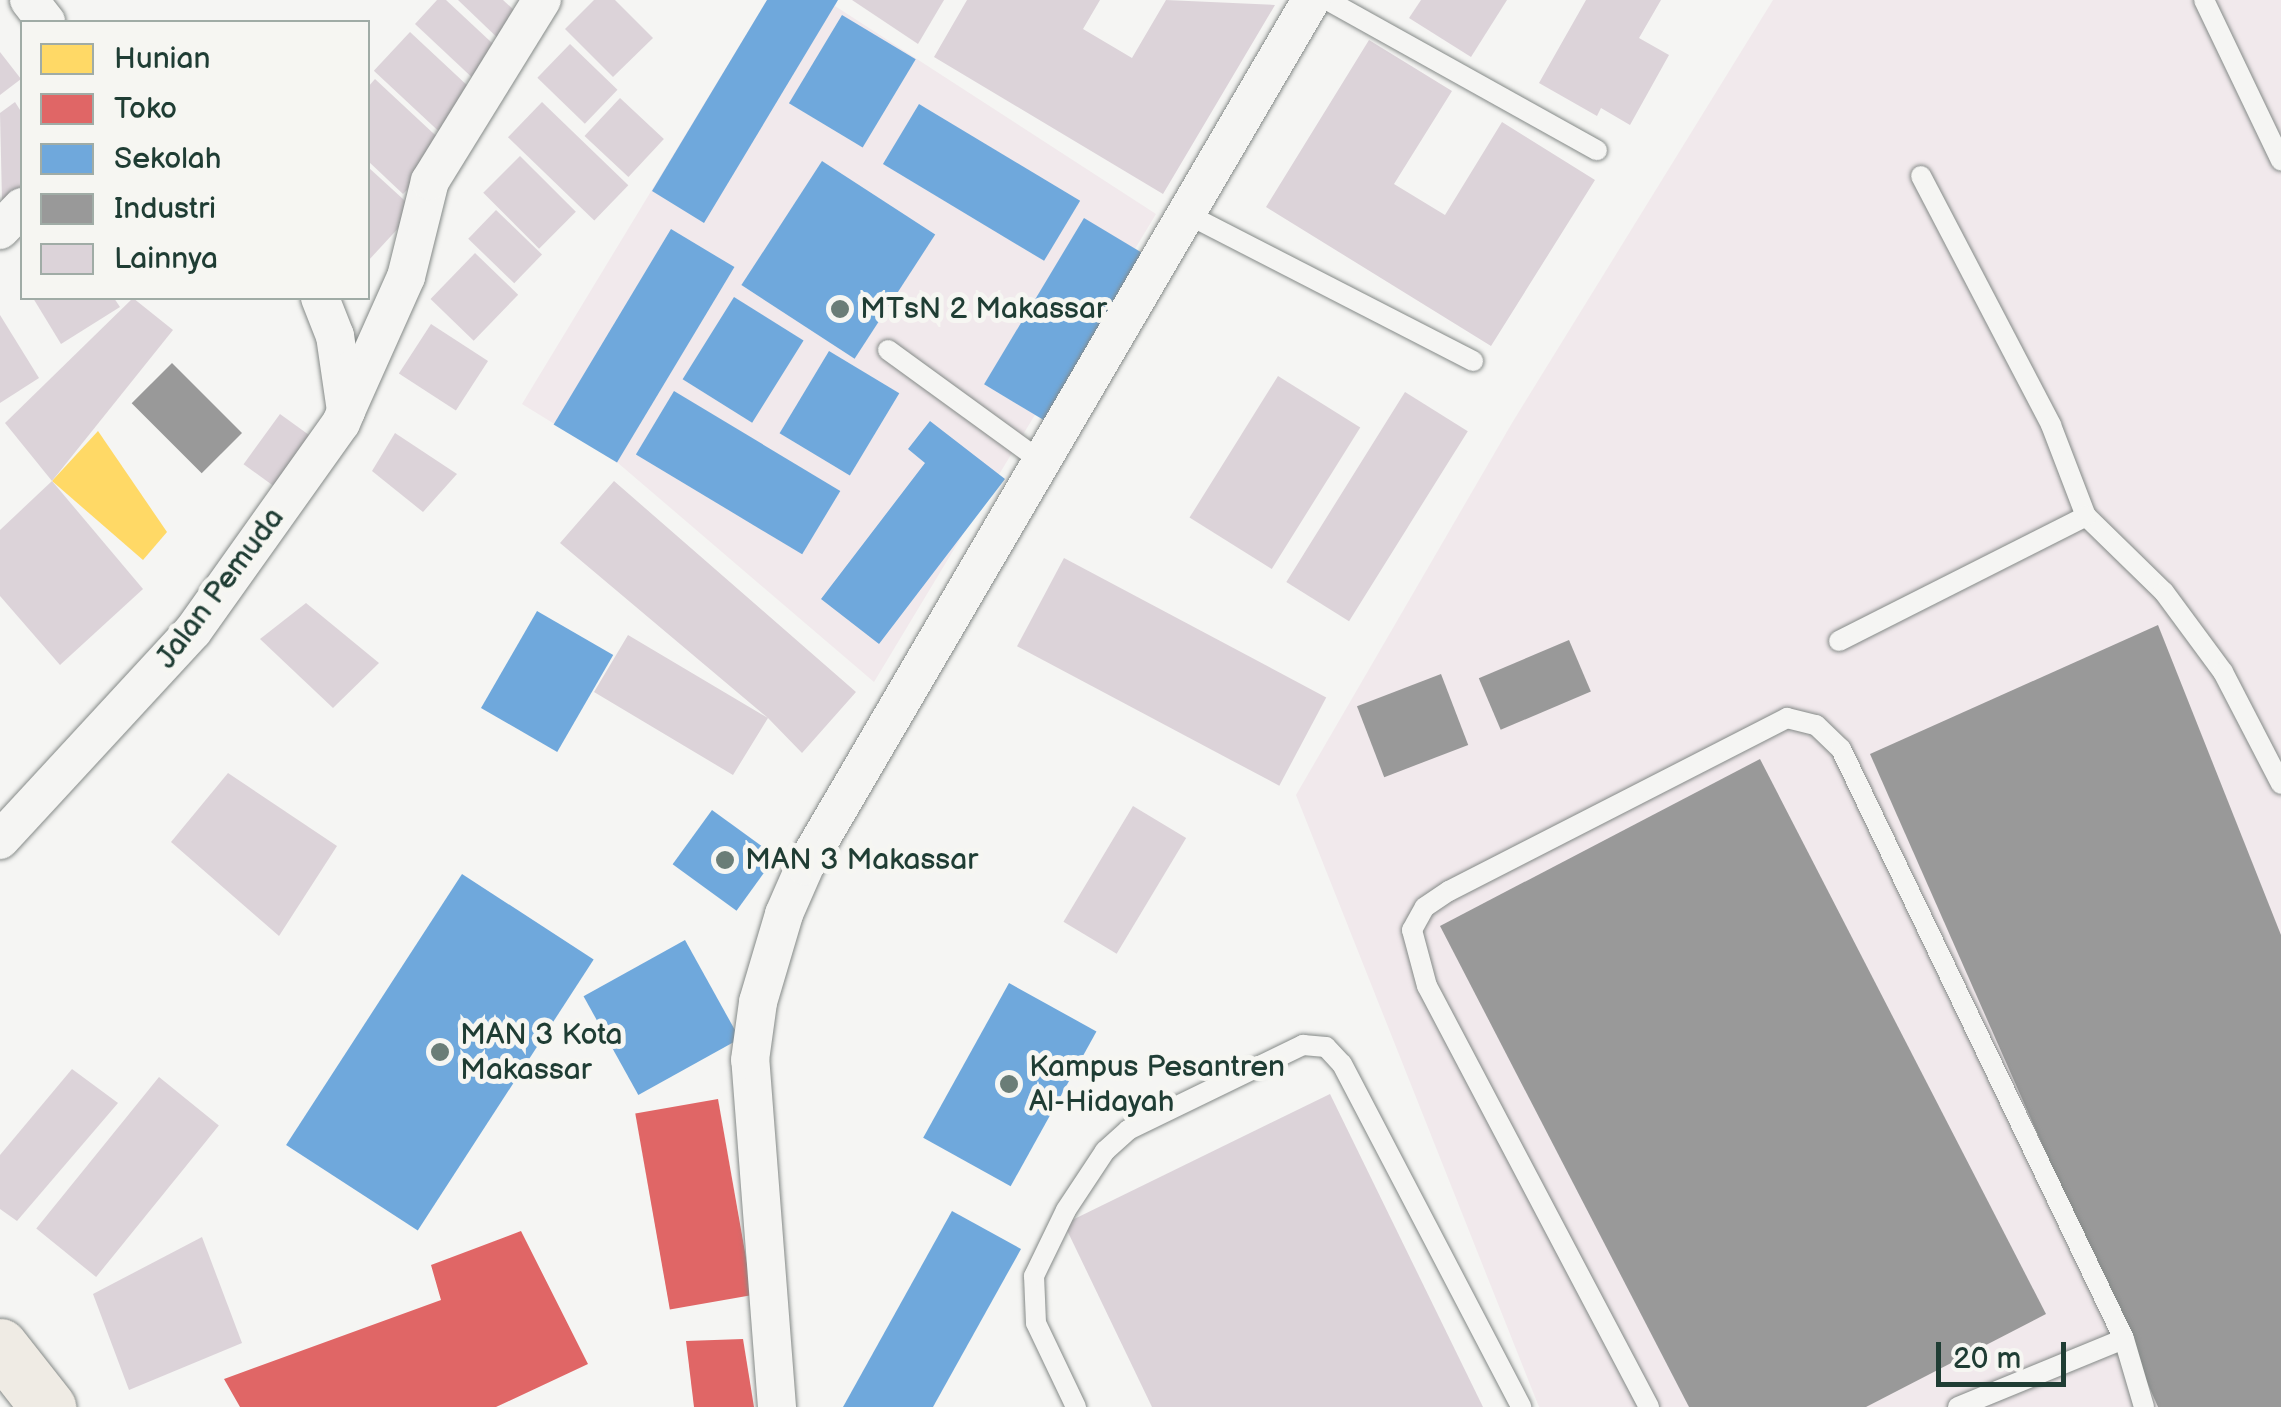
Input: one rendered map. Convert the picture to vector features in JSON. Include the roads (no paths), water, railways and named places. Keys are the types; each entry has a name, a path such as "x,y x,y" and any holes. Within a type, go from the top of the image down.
{"highway":[{"path":"0,1346 48,1407"}],"street":[{"path":"28,0 44,20"},
{"name":"Jalan Pemuda","path":"0,840 193,632 346,411 406,276 430,181 542,0"},
{"path":"777,1407 750,1060 768,958 806,866 1311,0"},
{"path":"0,230 20,209"},
{"path":"321,300 336,336 346,411"}],"lane":[{"path":"1326,0 1596,150"},
{"path":"2204,0 2281,160"},
{"path":"1921,176 2051,425 2086,516 2164,592 2222,672 2281,784"},
{"path":"1184,213 1474,360"},
{"path":"888,350 1041,460"},
{"path":"1839,641 2086,516"},
{"path":"1650,1407 1427,986 1412,930 1425,907 1450,892 1787,718 1816,726 1841,749 2124,1339 2144,1407"},
{"path":"1076,1407 1036,1324 1034,1276 1066,1210 1105,1151 1128,1130 1304,1044 1326,1047 1342,1064 1521,1407"},
{"path":"1958,1407 2124,1339"}],"place":[{"name":"MTsN 2 Makassar","path":"840,309"},
{"name":"MAN 3 Makassar","path":"725,860"},
{"name":"MAN 3 Kota Makassar","path":"440,1052"},
{"name":"Kampus Pesantren Al-Hidayah","path":"1009,1084"}]}
